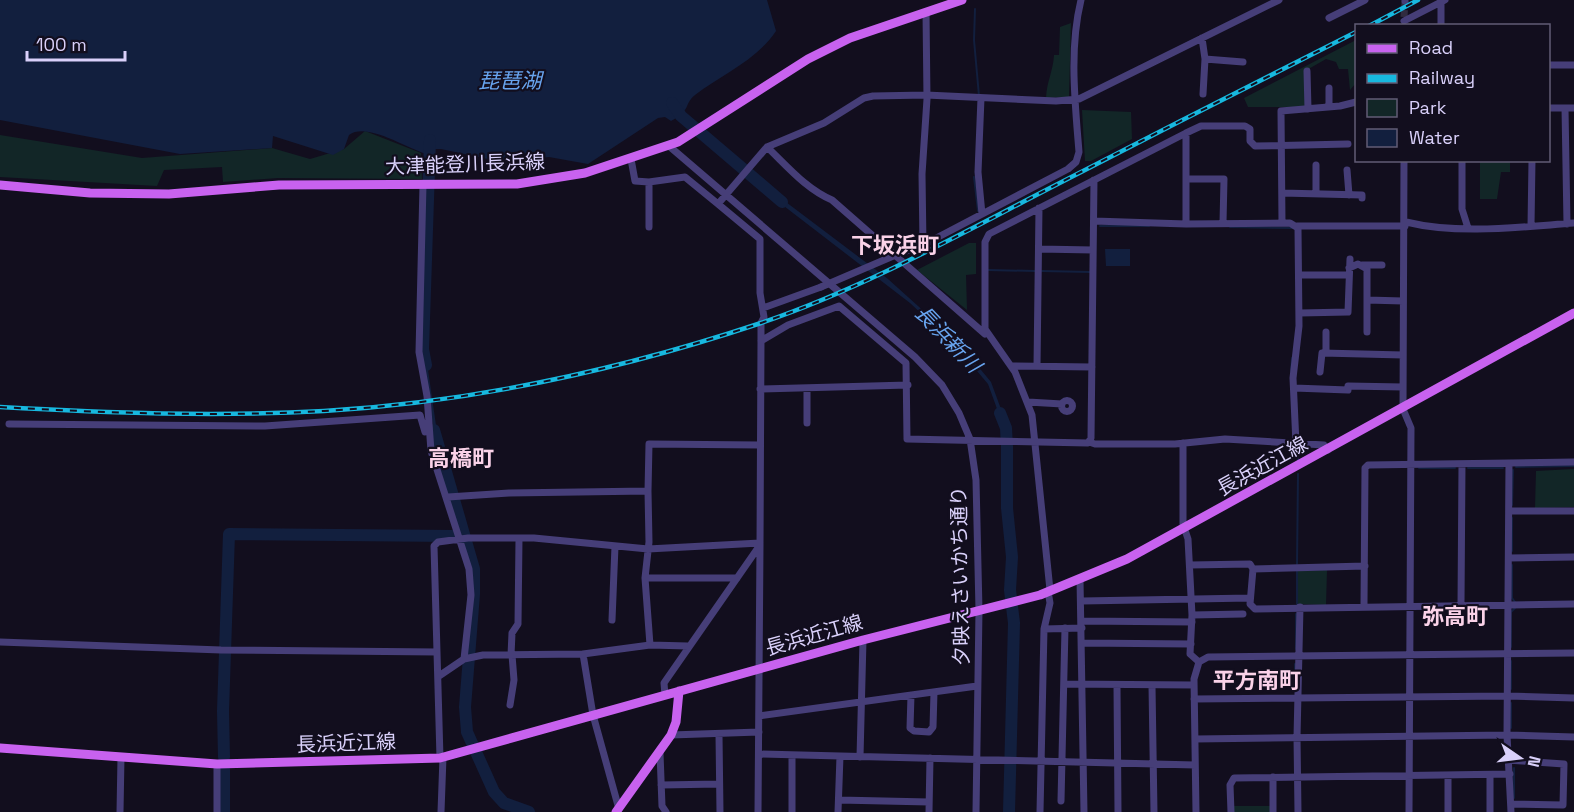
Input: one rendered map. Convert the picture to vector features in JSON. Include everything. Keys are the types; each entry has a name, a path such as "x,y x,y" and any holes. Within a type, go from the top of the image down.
{"main road":[{"name":"大津能登川長浜線","path":"0,185 90,193 169,194 279,185 426,185 538,181 585,173 674,144 808,59 850,38 962,0"},
{"name":"長浜近江線","path":"0,748 217,764 442,757 862,640 990,608 1046,592 1127,559 1574,313"},
{"path":"618,810 671,735 675,726 679,691"}],"street":[{"path":"763,308 923,245 1068,169 1076,162 1079,152 1075,100 1076,30 1081,0"},
{"path":"718,204 765,148 824,123 864,98 926,95 1075,100 1101,90 1279,0"},
{"path":"1329,18 1365,0"},
{"path":"1404,21 1443,1"},
{"path":"1441,24 1443,1"},
{"path":"923,245 922,174 926,95 926,12"},
{"path":"1202,38 1205,59 1203,94"},
{"path":"1205,59 1243,62"},
{"path":"1550,65 1574,65"},
{"path":"1307,71 1308,109"},
{"path":"1329,88 1329,107"},
{"path":"981,98 978,172 982,214"},
{"path":"1282,223 1281,111 1355,102"},
{"path":"1550,108 1574,108"},
{"path":"1094,221 1186,224 1282,223 1297,226 1405,224 1468,228 1571,224 1565,108"},
{"path":"988,337 985,327 986,239 989,234 1201,126 1245,126 1250,129 1250,141 1255,146 1348,144"},
{"path":"1186,133 1186,224"},
{"name":"夕映えさいかち通り","path":"674,144 726,194 915,357 942,385 959,413 970,439 978,515 976,812"},
{"path":"765,148 819,195 832,200 988,337 1011,366 1028,402 1034,443 1046,592 1050,603 1044,629 1039,761 1040,812"},
{"path":"631,159 635,180 649,182 685,177 760,239 760,293 763,308 760,388 761,669 758,812"},
{"path":"1404,162 1403,409 1411,428 1409,812"},
{"path":"1462,162 1462,209 1468,228"},
{"path":"1531,226 1532,162"},
{"path":"1316,165 1316,194"},
{"path":"1347,170 1349,195"},
{"path":"1186,179 1224,179 1223,223"},
{"path":"1089,442 1094,180"},
{"path":"649,182 649,226"},
{"path":"426,185 419,337 431,451"},
{"path":"1282,193 1362,195 1362,198"},
{"path":"1037,366 1039,208"},
{"path":"1296,444 1293,363 1300,313 1297,226"},
{"path":"1039,249 1094,249"},
{"path":"1300,313 1347,313 1350,259"},
{"path":"1299,275 1349,271 1362,265 1382,265"},
{"path":"1362,265 1367,270 1367,332"},
{"path":"1367,300 1403,301"},
{"path":"761,341 788,325 839,306 906,363 907,440 970,439 1095,444 1183,443 1225,439 1324,445 1328,450"},
{"path":"1326,332 1326,353"},
{"path":"1320,372 1321,354 1403,354"},
{"path":"1011,366 1092,367"},
{"path":"760,388 908,386"},
{"path":"1294,388 1348,390 1348,386 1403,387"},
{"path":"807,388 807,423"},
{"path":"1028,402 1062,404"},
{"path":"9,424 265,426 420,415 423,417 431,451 451,496 469,569 471,595 467,658"},
{"path":"1183,443 1185,529 1190,565 1192,618 1190,654 1199,662"},
{"path":"650,645 645,578 648,549 649,444 760,445"},
{"path":"1364,606 1365,468 1368,465 1574,462"},
{"path":"1507,760 1564,764 1563,809 1511,808 1510,774 1507,760 1509,463"},
{"path":"1461,605 1462,464"},
{"path":"451,496 648,491"},
{"path":"1509,511 1574,511"},
{"path":"441,812 442,757 436,652 434,546 438,542 462,538 538,538 648,549 760,544"},
{"path":"510,705 514,680 511,655 512,633 518,624 519,539"},
{"path":"665,695 664,683 760,544"},
{"path":"612,620 615,546"},
{"path":"1509,558 1574,557"},
{"path":"1190,565 1250,564 1253,569 1250,604 1254,609 1574,604"},
{"path":"1253,569 1365,566"},
{"path":"645,578 737,578"},
{"path":"1080,579 1083,812"},
{"path":"1082,601 1250,598"},
{"path":"1299,812 1297,737 1300,608"},
{"path":"1044,629 1243,614"},
{"path":"1061,801 1065,628"},
{"path":"860,757 862,640"},
{"path":"0,642 226,650 436,652"},
{"path":"1082,643 1191,644"},
{"path":"439,676 467,658 583,654 650,645 688,646"},
{"path":"1196,812 1194,685 1199,662 1208,657 1574,653"},
{"path":"583,654 593,715 618,810"},
{"path":"1064,684 1194,685"},
{"path":"759,716 977,686"},
{"path":"1117,686 1118,812"},
{"path":"1152,686 1154,812"},
{"path":"911,695 910,728 914,732 929,732 933,727 934,692"},
{"path":"1194,699 1508,696 1574,698"},
{"path":"671,735 759,732"},
{"path":"719,735 720,812"},
{"path":"1195,739 1507,735 1574,737"},
{"path":"660,753 662,806 666,812"},
{"path":"759,754 1195,765"},
{"path":"792,755 792,812"},
{"path":"838,812 840,756"},
{"path":"120,812 121,757"},
{"path":"929,812 930,758"},
{"path":"217,764 218,812"},
{"path":"1231,812 1230,785 1234,778 1490,777 1510,774"},
{"path":"1273,777 1273,812"},
{"path":"1448,777 1448,812"},
{"path":"1490,777 1490,812"},
{"path":"661,784 719,784"},
{"path":"839,800 929,802"}],"green space":[{"path":"1071,23 1069,97 1046,98 1054,55 1059,55 1060,27"},
{"path":"1355,41 1355,84 1350,90 1348,69 1339,69 1336,62 1326,59 1305,71 1305,107 1248,107 1244,98"},
{"path":"1082,110 1131,112 1132,139 1091,161 1085,161"},
{"path":"365,131 421,153 422,179 278,178 223,182 222,167 164,170 157,186 0,177 0,135 142,158 272,148 310,159 344,149"},
{"path":"1480,162 1510,162 1510,172 1501,172 1497,199 1480,199"},
{"path":"969,243 976,243 976,274 966,275 967,310 917,270"},
{"path":"1574,469 1574,507 1535,508 1536,471"},
{"path":"1327,570 1326,605 1298,604 1298,571"},
{"path":"1234,806 1270,806 1270,812 1234,812"}],"water":[{"name":"琵琶湖","path":"0,0 767,0 776,31 749,58 695,95 685,111 678,117 671,121 665,117 658,118 588,164 549,157 502,162 441,149 434,149 430,155 389,138 367,132 349,135 344,149 333,155 273,136 272,148 180,154 0,120"},
{"path":"770,190 888,279 958,342 991,382 1008,428 1004,428 988,384 955,345 910,303 767,193"},
{"path":"1105,249 1130,249 1130,266 1106,266"},
{"path":"421,349 425,349 439,446 436,446"}],"waterway":[{"path":"975,9 974,40 979,96"},
{"name":"長浜新川","path":"672,103 681,116 782,202"},
{"path":"426,365 423,349 430,140"},
{"path":"974,177 978,211"},
{"path":"1100,226 1149,226"},
{"path":"1230,227 1293,228"},
{"path":"988,270 1035,271"},
{"path":"1042,271 1090,272"},
{"path":"1291,371 1292,358"},
{"name":"長浜新川","path":"1000,413 1006,428 1007,508 1012,557 1010,590 1014,623 1009,812"},
{"path":"434,430 474,569 465,707 467,732 494,792 504,803 529,812"},
{"path":"1298,447 1298,460"},
{"path":"1516,467 1574,466"},
{"path":"1419,468 1455,468"},
{"path":"1468,468 1503,468"},
{"path":"1512,505 1513,470"},
{"path":"1297,564 1298,474"},
{"path":"1512,518 1512,551"},
{"path":"224,757 223,711 229,534 455,536 462,533"},
{"path":"1512,565 1512,598 1515,602"},
{"path":"1297,571 1297,604"},
{"path":"1511,647 1511,612 1515,608"},
{"path":"1296,614 1296,649"},
{"path":"1511,661 1511,689"},
{"path":"1295,664 1295,673"},
{"path":"1511,703 1511,728"},
{"path":"1514,768 1514,798"},
{"path":"224,769 224,812"}],"tunnel":[{"path":"1404,17 1405,1"}],"railway":[{"path":"1373,24 1418,0"},
{"path":"0,407 243,414 380,407 491,392 654,355 761,323 871,278 943,244 1355,33"}],"district":[{"name":"下坂浜町","path":"895,245"},
{"name":"高橋町","path":"461,458"},
{"name":"弥高町","path":"1455,616"},
{"name":"平方南町","path":"1257,680"}]}
